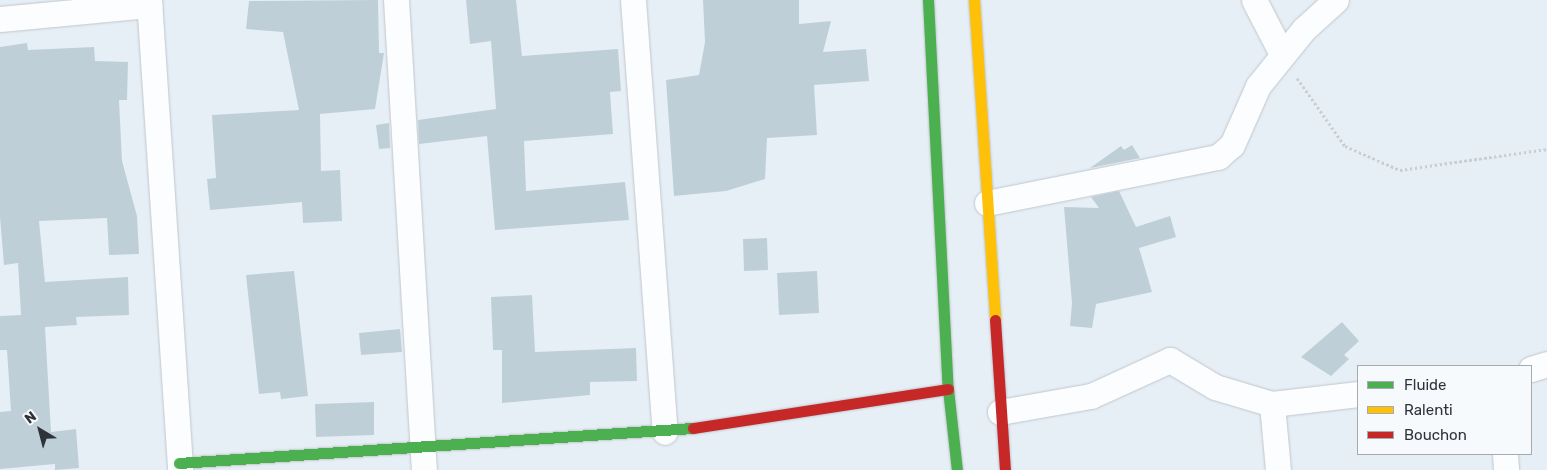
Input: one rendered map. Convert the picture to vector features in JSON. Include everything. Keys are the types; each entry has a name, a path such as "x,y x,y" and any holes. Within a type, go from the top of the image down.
{"main road":[{"path":"928,0 948,388 957,470"},
{"path":"974,0 1005,470"},
{"path":"180,466 423,459 666,432 948,388"}],"street":[{"path":"396,0 423,459"},
{"path":"633,0 666,432"},
{"path":"1254,0 1282,54"},
{"path":"987,203 1218,157 1232,145 1258,86 1282,54 1336,0"},
{"path":"0,19 149,2 180,466"},
{"path":"1000,412 1091,396 1170,360 1215,387 1272,404 1357,394"},
{"path":"1532,368 1547,364"},
{"path":"1272,404 1278,470"},
{"path":"1506,455 1506,470"}],"path":[{"path":"1282,54 1326,124 1345,146 1400,170 1547,149"}],"building":[{"path":"378,0 379,53 384,53 375,109 320,114 321,171 340,170 342,221 303,223 302,202 210,210 207,179 216,178 212,115 299,110 283,32 246,29 249,1"},
{"path":"466,0 516,0 522,56 618,49 621,91 610,92 613,134 524,141 526,191 625,182 629,220 495,230 487,136 419,144 418,120 496,109 491,41 470,44"},
{"path":"703,0 799,0 799,24 831,21 823,52 866,49 869,81 814,85 817,135 767,138 765,179 726,191 674,196 666,80 699,75 705,42"},
{"path":"27,43 28,50 94,47 95,61 128,62 127,100 119,100 122,161 137,216 139,254 109,255 107,218 39,221 45,282 128,277 129,315 76,317 77,325 45,327 51,432 76,429 79,468 55,470 55,464 0,469 0,412 11,411 7,350 0,350 0,316 21,315 18,263 4,265 0,217 0,47"},
{"path":"389,123 390,148 379,149 376,125"},
{"path":"1132,145 1140,158 1090,168 1121,146 1124,150"},
{"path":"1119,191 1136,227 1170,216 1176,237 1139,248 1152,292 1096,304 1092,328 1070,326 1072,303 1064,207 1099,208 1091,197"},
{"path":"767,238 768,270 744,271 743,239"},
{"path":"294,271 308,396 281,399 280,392 259,394 246,275"},
{"path":"817,271 819,313 779,315 777,273"},
{"path":"532,295 535,352 636,348 637,381 590,382 590,395 502,403 502,350 493,350 491,297"},
{"path":"1342,322 1359,341 1344,355 1349,359 1331,376 1301,357"},
{"path":"400,329 402,352 361,355 359,333"},
{"path":"374,402 374,435 316,437 315,404"}],"traffic: fast":[{"path":"928,0 948,389 957,470"},
{"path":"179,463 693,428"}],"traffic: slow":[{"path":"974,0 995,320"}],"traffic: jam":[{"path":"995,320 1005,470"},
{"path":"693,428 948,389"}]}
